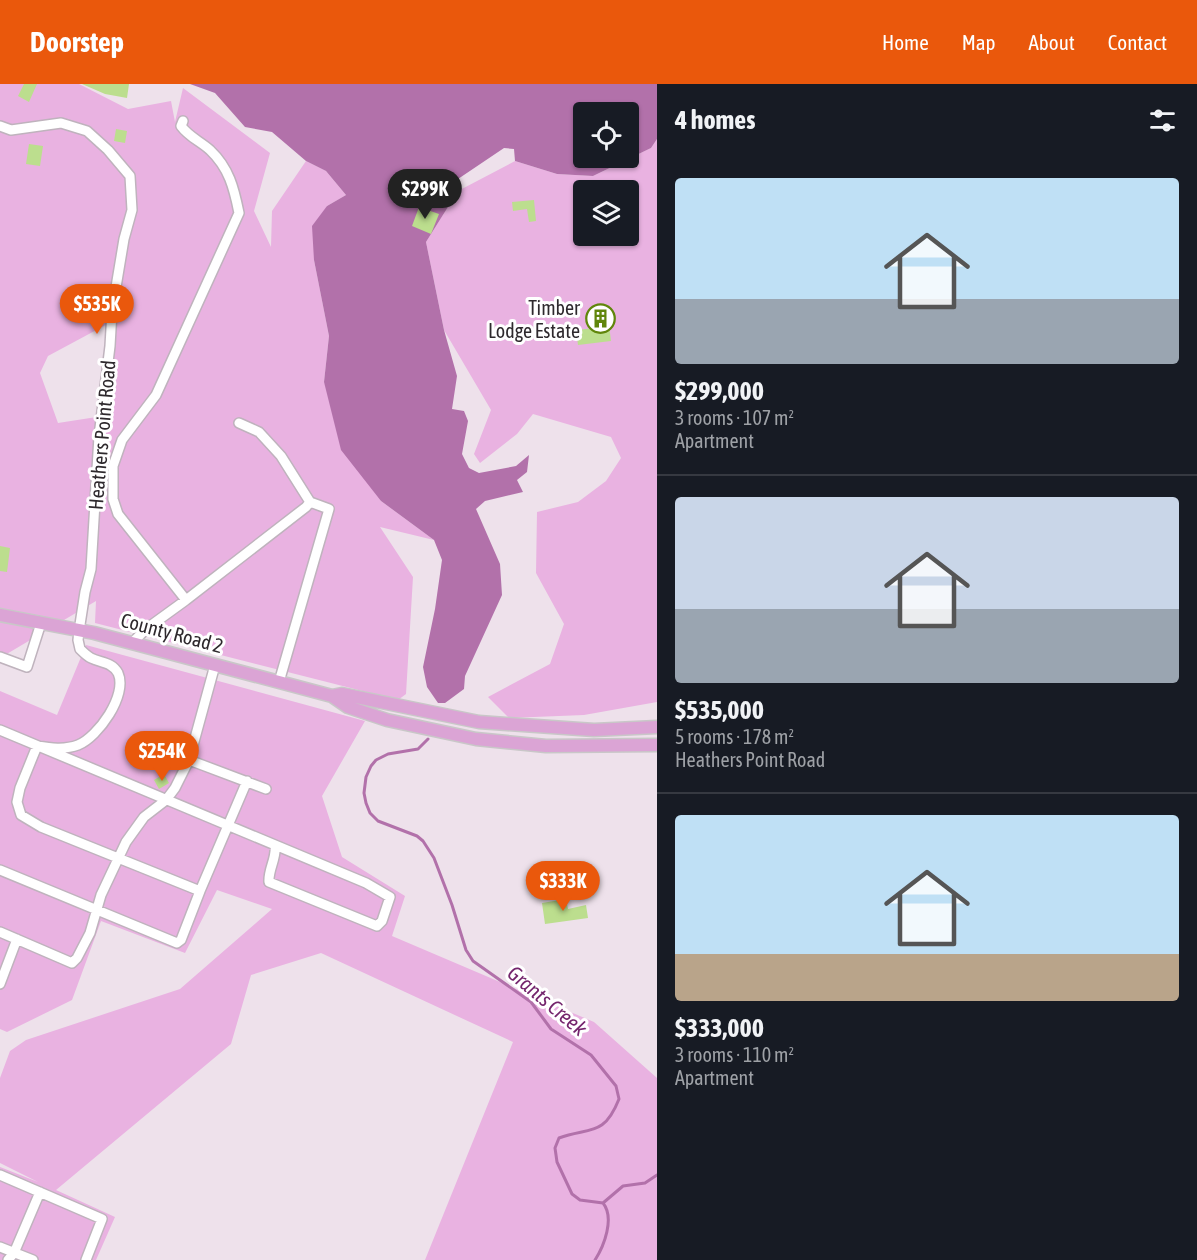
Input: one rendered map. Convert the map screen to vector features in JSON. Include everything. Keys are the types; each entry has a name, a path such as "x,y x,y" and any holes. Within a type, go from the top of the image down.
{"main road":[{"name":"County Road 2","path":"0,615 132,643 333,696 348,707 387,720 476,739 546,746 657,745"},
{"name":"County Road 2","path":"333,696 342,694 479,722 594,729 657,727"}],"street":[{"path":"183,121 181,126 187,134 210,150 224,166 234,187 239,213 156,395 122,440 113,466 113,499 118,514 186,600"},
{"name":"Heathers Point Road","path":"0,126 11,130 61,123 87,131 108,150 130,177 132,210 124,239 112,312 99,436 91,569 79,630"},
{"path":"239,423 259,432 281,456 310,502 329,509 279,682"},
{"path":"132,643 146,629 310,502"},
{"path":"0,657 27,667 41,623"},
{"path":"37,746 55,749 78,745 93,736 119,695 119,676 113,666 90,657 80,649 79,630"},
{"path":"0,932 72,963 77,958 90,933 118,858 144,817 166,800 175,788 189,760 215,665"},
{"path":"0,730 366,883 390,897 382,921 377,926 269,882 268,874 276,852 275,845"},
{"path":"37,746 18,795 17,801 21,815 41,827 200,891"},
{"path":"189,760 266,789"},
{"path":"0,870 177,943 181,940 247,781"},
{"path":"0,984 17,939"},
{"path":"0,1175 102,1219 86,1260"},
{"path":"11,1256 40,1192"},
{"path":"0,1247 11,1256 33,1260"}],"shaded area":[{"path":"0,84 79,84 128,109 171,101 175,122 183,88 270,153 254,211 271,247 272,211 306,161 326,171 346,195 327,206 314,260 329,336 324,382 381,501 434,540 380,527 413,577 406,694 398,700 95,623 96,601 0,658","holes":["115,320 109,417 58,423 40,373 48,356"]},
{"path":"190,84 657,84 657,139 651,148 639,154 639,102 573,102 573,168 610,168 593,176 557,174 515,161 514,149 504,148 458,179 458,191 426,242 444,330 457,376 452,409 464,411 468,421 462,454 469,468 479,473 516,466 529,455 527,472 517,480 523,492 485,501 476,509 500,564 502,595 465,676 464,689 445,703 438,703 427,687 423,667 442,560 434,540 381,501 341,450 324,382 329,336 314,260 312,226 327,206 346,195 326,171 306,161 272,132 245,127 215,93"},
{"path":"657,139 657,702 584,715 509,718 488,697 550,664 564,624 536,573 537,512 578,502 606,481 621,458 611,437 533,414 517,434 480,463 474,454 491,410 444,330 426,242 458,191 515,161 557,174 593,176 610,168 639,168 639,154 651,148"},
{"path":"86,645 365,721 322,796 342,857 405,896 392,936 594,1022 657,1078 657,1260 425,1260 513,1042 321,953 251,975 231,1044 56,1190 115,1217 96,1260 0,1260 0,1167 38,1182 0,1163 0,1078 10,1051 26,1040 180,989 272,909 217,890 185,953 101,921 72,1000 7,1032 0,1029 0,691 57,715"}],"building":[{"path":"24,84 37,84 29,102 18,96"},
{"path":"82,84 129,84 127,98 105,94"},
{"path":"116,129 127,131 125,143 114,141"},
{"path":"29,144 43,146 40,166 26,164"},
{"path":"534,200 536,221 529,222 527,209 513,211 512,202"},
{"path":"419,207 439,214 431,234 412,226"},
{"name":"Timber Lodge Estate","path":"607,308 611,341 578,345 576,330 595,328 593,309"},
{"path":"0,546 10,548 7,572 0,571"},
{"path":"164,774 169,783 159,789 154,780"},
{"path":"566,899 568,909 586,905 588,918 545,924 542,903"}],"waterway":[{"name":"Grants Creek","path":"428,739 418,749 388,754 376,760 366,777 364,793 366,803 370,813 378,821 417,836 423,841 434,858 466,950 473,961 531,1002 551,1029 591,1055 616,1086 619,1099 608,1120 595,1129 559,1138 555,1148 557,1162 572,1194 580,1200 603,1203"},
{"path":"603,1203 623,1186 645,1183 657,1175"},
{"name":"Grants Creek","path":"595,1260 607,1232 608,1216 603,1203"}],"place":[{"name":"Timber Lodge Estate","path":"601,319"}]}
